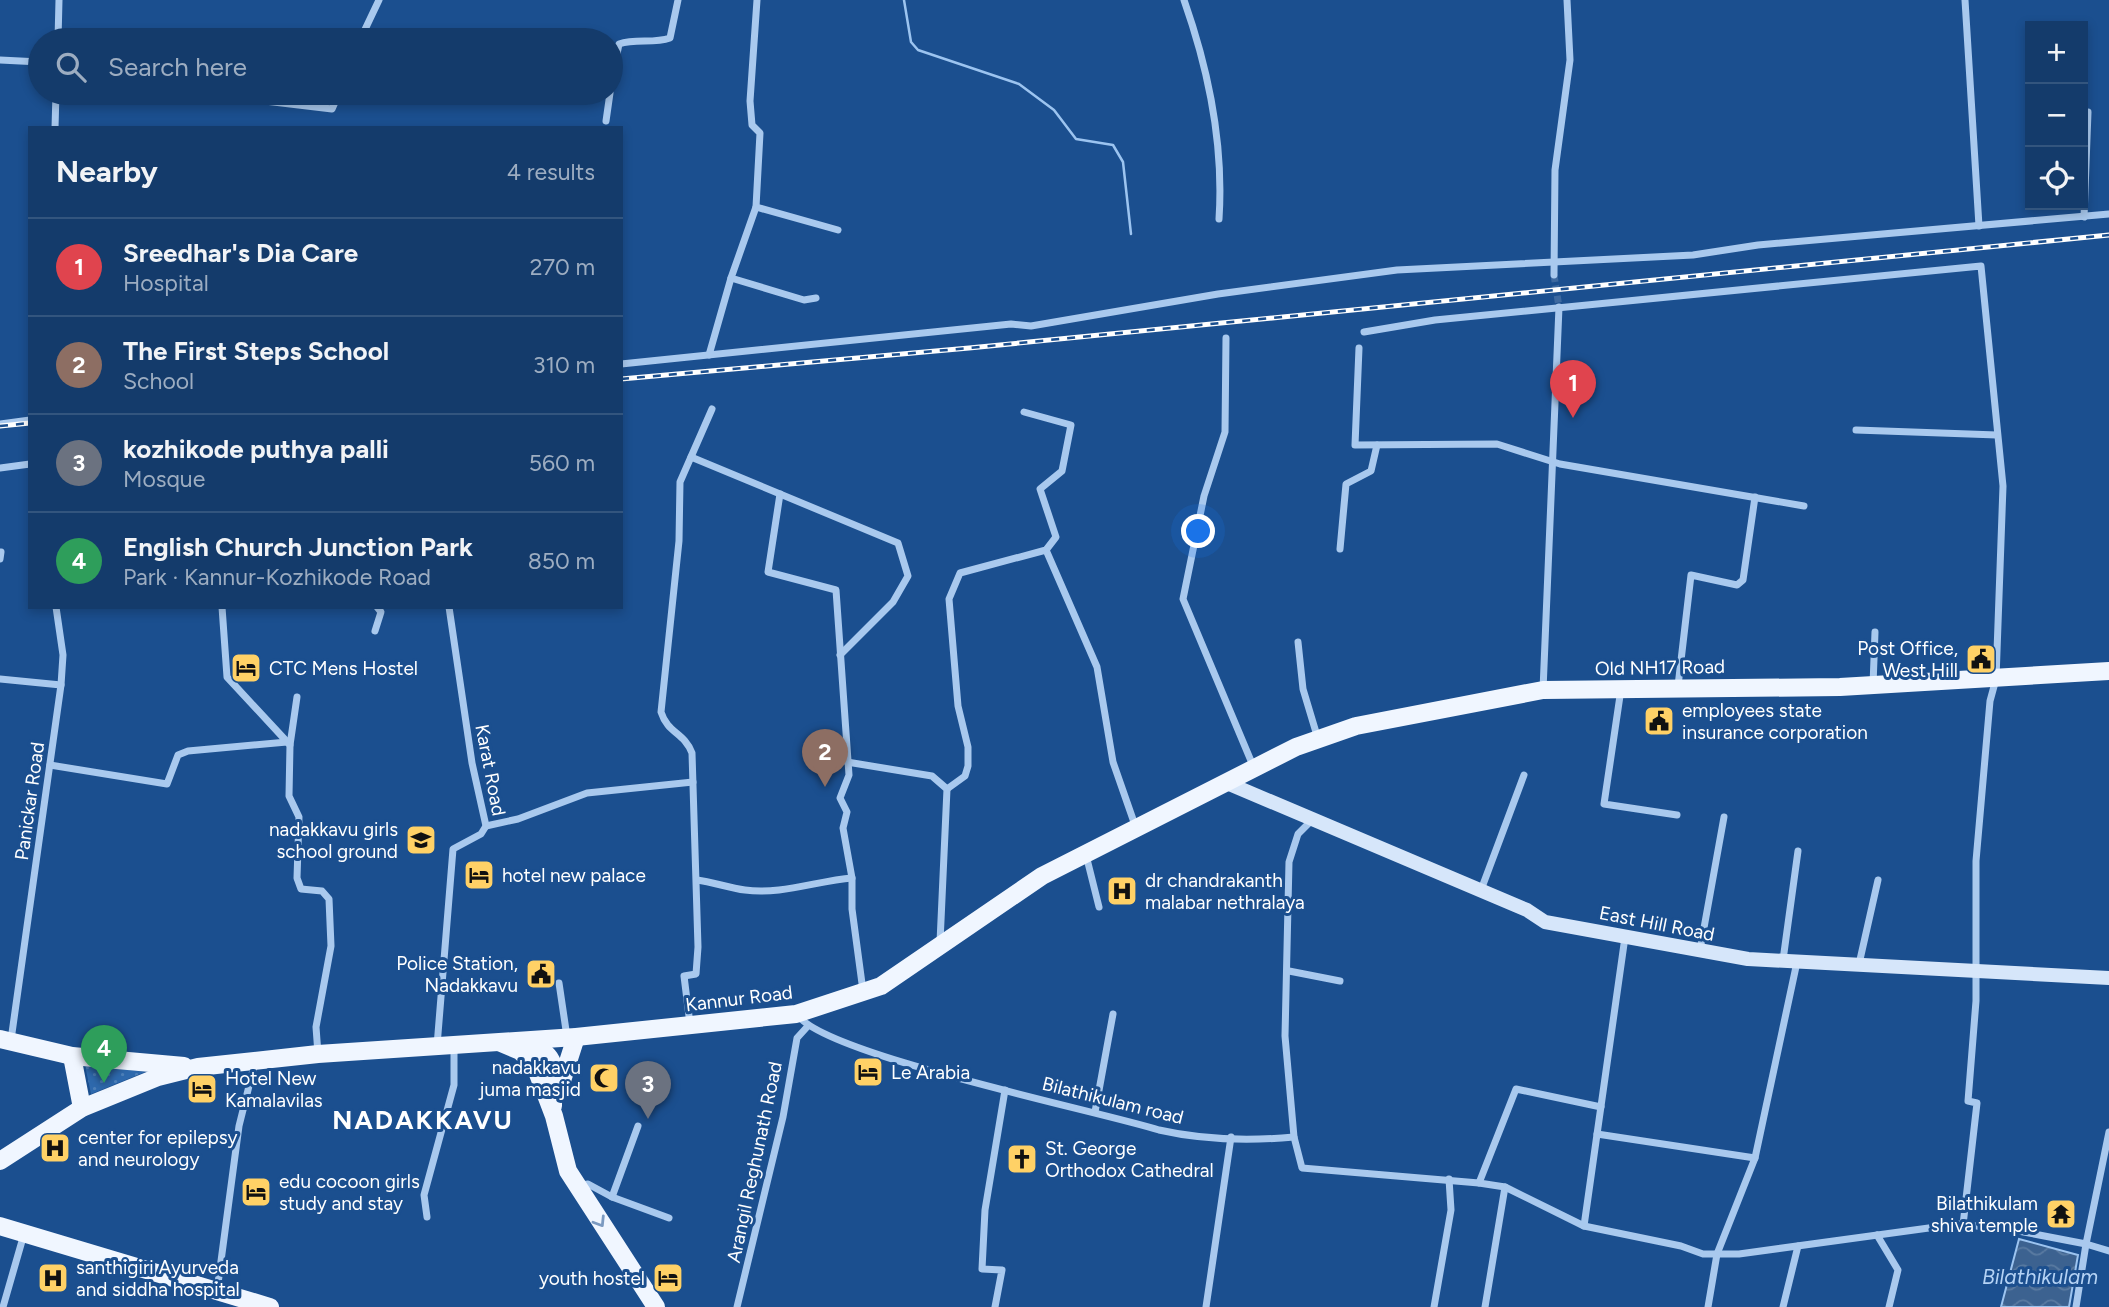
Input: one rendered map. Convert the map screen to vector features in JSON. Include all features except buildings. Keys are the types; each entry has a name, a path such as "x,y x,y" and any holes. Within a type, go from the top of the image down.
{"main road":[{"name":"Old NH17 Road","path":"1227,783 1318,739 1356,726 1543,690 1873,686 2109,671"},
{"name":"Kannur Road","path":"198,1067 318,1054 509,1042 690,1025 802,1021 881,986 1042,876 1227,783"},
{"path":"554,1116 572,1037"},
{"path":"5,1040 72,1055 198,1067"},
{"path":"509,1042 542,1048 551,1057 555,1078 554,1116 568,1171 656,1307"},
{"path":"72,1055 82,1108"},
{"path":"0,1161 82,1108 158,1077 198,1067"},
{"path":"0,1226 270,1307"}],"street":[{"path":"58,28 59,0"},
{"path":"366,28 379,0"},
{"path":"623,42 629,40 657,42 670,38 678,0"},
{"path":"709,355 731,278 756,207 760,133 752,125 750,100 757,0"},
{"path":"1184,0 1215,108 1221,180 1219,219"},
{"path":"1554,275 1555,170 1570,60 1567,0"},
{"path":"1965,0 1979,226"},
{"path":"0,60 28,61"},
{"path":"55,126 56,105"},
{"path":"298,105 332,109 334,105"},
{"path":"606,121 608,105"},
{"path":"2084,217 2087,147"},
{"path":"756,207 838,230"},
{"path":"623,364 1011,324 1031,326 1218,294 1396,270 1693,255 1758,245 2109,214"},
{"path":"1364,331 1435,320 1981,266 2003,486 1996,679 1990,701 1976,860 1973,1058 1968,1101 1977,1103 1964,1224"},
{"path":"731,278 804,300 816,298"},
{"path":"1543,690 1559,307"},
{"path":"1226,338 1225,432 1204,496 1183,599 1254,769"},
{"path":"1359,348 1355,445 1497,444 1553,463 1804,506"},
{"path":"690,1025 684,976 696,974 697,880 692,752 687,741 666,726 661,712 678,541 680,482 712,409"},
{"path":"947,789 965,776 968,766 968,747 958,706 949,599 954,585 960,573 1046,550 1056,537 1040,489 1062,471 1071,425 1024,412"},
{"path":"0,424 28,420"},
{"path":"1856,430 1997,435"},
{"path":"1340,549 1346,484 1371,471 1377,445"},
{"path":"691,457 898,543 908,576 893,602 840,655"},
{"path":"0,468 28,464"},
{"path":"780,494 768,572 836,590 849,775 840,798 847,812 843,828 852,878 852,909 863,992"},
{"path":"1678,687 1691,575 1737,585 1743,580 1755,497"},
{"path":"1046,550 1097,667 1113,762 1136,829"},
{"path":"0,559 1,552"},
{"name":"Panickar Road","path":"5,1040 61,685 63,655 56,609"},
{"path":"222,609 227,677 288,744"},
{"path":"375,631 381,612 379,609"},
{"name":"Karat Road","path":"446,1046 453,849 481,835 486,826 472,763 449,609"},
{"path":"1873,686 1875,632"},
{"path":"1298,642 1303,689 1318,739"},
{"path":"0,679 61,685"},
{"path":"1621,688 1604,804 1677,816"},
{"path":"298,697 288,744 289,796 299,817 297,878 302,889 322,891 330,899 331,946 316,1027 318,1054"},
{"path":"50,765 167,783 178,754 288,744"},
{"path":"848,762 932,776 947,789"},
{"path":"1481,890 1524,775"},
{"path":"486,826 518,818 587,793 693,782"},
{"name":"East Hill Road","path":"1227,783 1527,910 1545,922 1700,951 1790,961 1975,968 2109,978"},
{"path":"940,946 947,789"},
{"path":"1700,951 1724,817"},
{"path":"1313,819 1298,834 1289,862 1289,971 1285,1036 1294,1138 1302,1168 1449,1179 1505,1187 1584,1226 1681,1246 1703,1254 1798,1246 1964,1224 2086,1244 2109,1251"},
{"path":"1708,1307 1717,1254 1755,1158 1790,961 1798,851"},
{"path":"1086,854 1098,907"},
{"path":"697,880 745,890 787,888 817,881 852,878"},
{"path":"1859,964 1878,880"},
{"path":"1584,1226 1625,937"},
{"path":"1289,971 1340,981"},
{"path":"559,983 572,1037"},
{"path":"1095,1112 1113,1014"},
{"name":"Bilathikulam road","path":"802,1021 894,1061 1183,1135 1231,1137 1247,1141 1294,1138"},
{"name":"Arangil Reghunath Road","path":"737,1307 783,1117 802,1021"},
{"path":"427,1217 424,1195 454,1085 446,1046"},
{"path":"217,1293 239,1126 256,1061"},
{"path":"1479,1183 1516,1089 1601,1107"},
{"path":"995,1307 1002,1270 982,1269 985,1210 1005,1090"},
{"path":"612,1197 638,1126"},
{"path":"2076,1307 2109,1132"},
{"path":"1597,1134 1755,1158"},
{"path":"1206,1307 1231,1137"},
{"path":"1434,1307 1451,1210 1449,1179"},
{"path":"578,1187 588,1184 612,1197 669,1218"},
{"path":"1485,1307 1505,1187"},
{"path":"3,1307 24,1233"},
{"path":"1877,1235 1898,1270 1889,1307"},
{"path":"1783,1307 1798,1246"}],"shaded area":[{"path":"85,1065 145,1072 91,1094"}],"water":[{"name":"Bilathikulam","path":"2019,1239 2078,1255 2069,1307 2001,1307"}],"waterway":[{"path":"904,0 911,42 918,50 1019,84 1054,110 1076,139 1113,145 1123,162 1131,234"}],"tunnel":[{"path":"1554,275 1559,307"}],"railway":[{"path":"623,379 969,348 2109,235"},
{"path":"0,426 28,423"}],"place":[{"name":"Sreedhar's Dia Care","path":"1573,418"},
{"name":"Post Office, West Hill","path":"1981,659"},
{"name":"CTC Mens Hostel","path":"246,668"},
{"name":"employees state insurance corporation","path":"1659,721"},
{"name":"The First Steps School","path":"825,787"},
{"name":"nadakkavu girls school ground","path":"421,840"},
{"name":"hotel new palace","path":"479,875"},
{"name":"dr chandrakanth malabar nethralaya","path":"1122,891"},
{"name":"Police Station, Nadakkavu","path":"541,974"},
{"name":"Le Arabia","path":"868,1072"},
{"name":"nadakkavu juma masjid","path":"604,1078"},
{"name":"English Church Junction Park","path":"104,1083"},
{"name":"Hotel New Kamalavilas","path":"202,1089"},
{"name":"kozhikode puthya palli","path":"648,1119"},
{"name":"center for epilepsy and neurology","path":"55,1148"},
{"name":"St. George Orthodox Cathedral","path":"1022,1159"},
{"name":"edu cocoon girls study and stay","path":"256,1192"},
{"name":"Bilathikulam shiva temple","path":"2061,1214"},
{"name":"santhigiri Ayurveda and siddha hospital","path":"53,1278"},
{"name":"youth hostel","path":"668,1278"}],"district":[{"name":"NADAKKAVU","path":"423,1120"}]}
